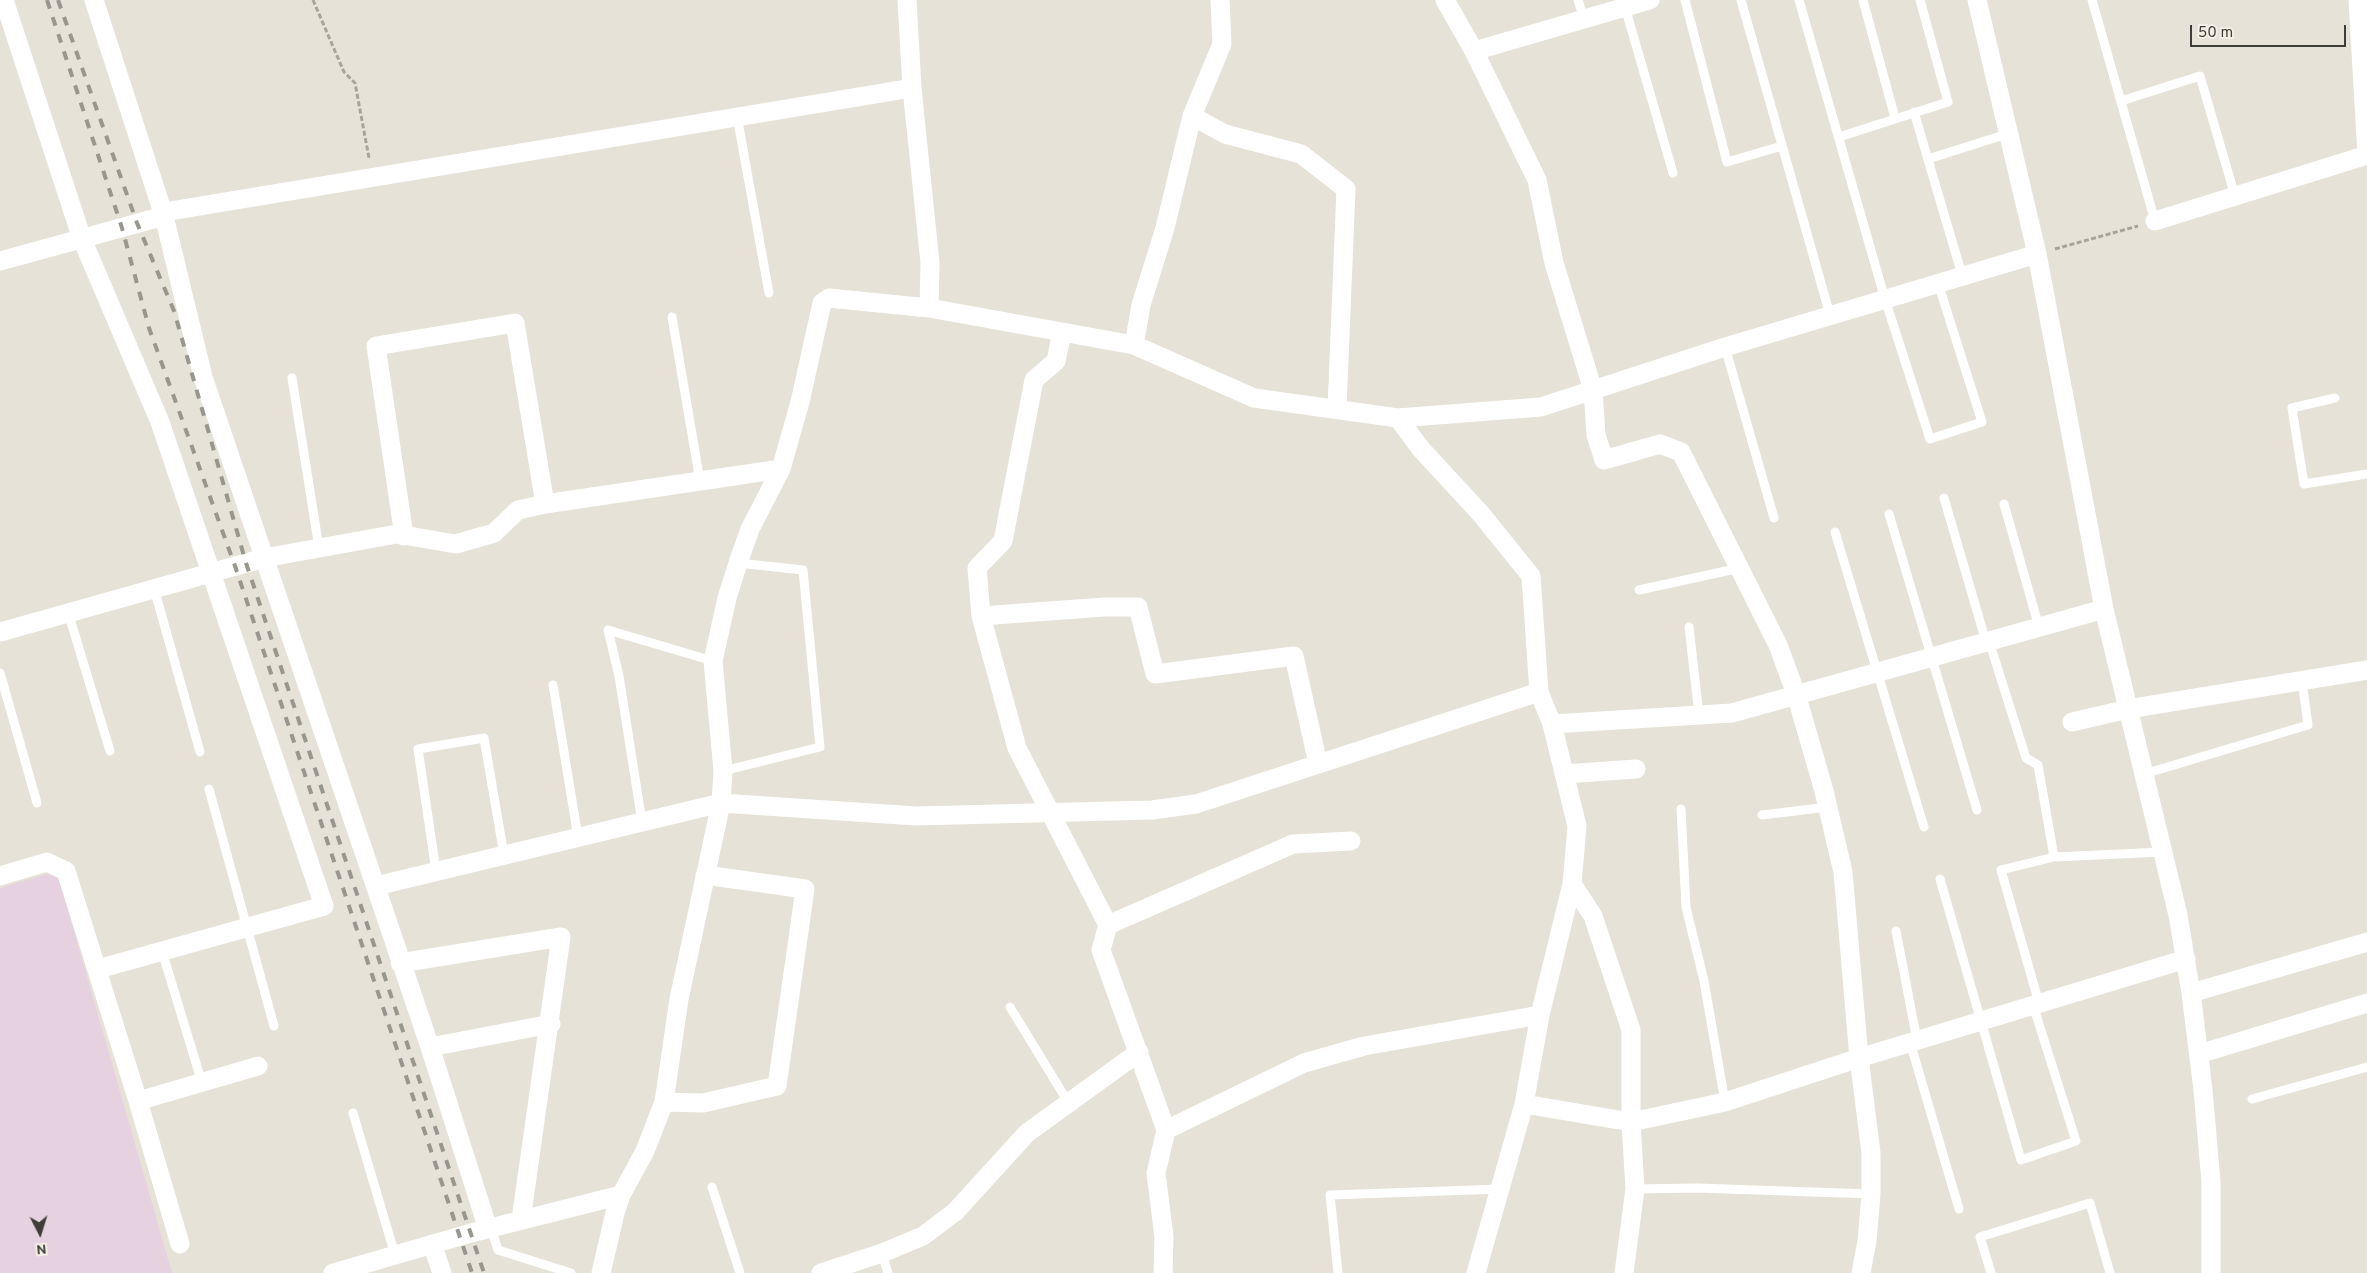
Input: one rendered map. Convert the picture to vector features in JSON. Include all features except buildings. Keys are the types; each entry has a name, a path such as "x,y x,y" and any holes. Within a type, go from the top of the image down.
{"street":[{"path":"4,0 82,239 160,422 324,906 98,969"},
{"path":"94,0 164,216 203,377 376,886 489,1229"},
{"path":"907,0 912,88 930,262 930,308"},
{"path":"1134,345 1142,305 1164,228 1192,116 1222,44 1220,0"},
{"path":"1445,0 1474,51 1537,180 1554,263 1593,390 1596,436 1604,460 1660,444 1681,452 1778,645 1796,694 1828,807 1843,872 1859,1058 1871,1153 1871,1194 1867,1241 1861,1273"},
{"path":"1474,51 1650,0"},
{"path":"1976,0 2007,134 2038,254 2104,610 2178,915 2199,1054 2212,1182 2211,1273"},
{"path":"2156,221 2367,155 2358,0"},
{"path":"0,261 164,216 170,211 912,88"},
{"path":"1192,116 1226,134 1301,154 1346,189 1337,409"},
{"path":"600,1273 621,1196 645,1151 664,1102 679,999 721,803 723,771 713,661 727,598 750,529 781,469 800,402 822,303 829,298 930,308 1134,345 1254,398 1398,418 1541,407 1725,347 1962,275 2038,254"},
{"path":"404,536 376,346 515,323 545,504"},
{"path":"1062,332 1056,361 1034,380 1004,541 977,568 981,616 1017,748 1108,925 1101,950 1166,1130 1156,1173 1164,1236 1163,1273"},
{"path":"1398,418 1421,449 1481,514 1531,576 1539,692 1552,724 1576,826 1572,884 1540,1015 1524,1104 1476,1273"},
{"path":"0,632 264,558 398,534 456,544 494,533 518,510 545,504 781,469"},
{"path":"981,616 1104,607 1138,607 1155,674 1294,656 1318,764"},
{"path":"1552,724 1732,713 2104,610"},
{"path":"2072,722 2128,709 2367,670"},
{"path":"376,886 721,803 916,816 1152,810 1196,804 1539,692"},
{"path":"1564,774 1636,769"},
{"path":"1108,925 1293,844 1351,841"},
{"path":"0,876 46,862 66,871 98,969 180,1244"},
{"path":"664,1102 703,1103 777,1086 805,889 705,875"},
{"path":"1572,884 1593,916 1631,1030 1631,1122 1635,1189 1624,1273"},
{"path":"400,963 562,937 551,1024 521,1220"},
{"path":"2191,993 2367,942"},
{"path":"1524,1104 1631,1122 1726,1102 1913,1041 2186,959"},
{"path":"2199,1054 2367,1003"},
{"path":"1166,1130 1304,1063 1364,1046 1540,1015"},
{"path":"430,1047 551,1024"},
{"path":"821,1273 845,1269 923,1236 955,1212 1027,1133 1139,1052"},
{"path":"138,1101 258,1066"},
{"path":"333,1273 521,1220 621,1196"},
{"path":"432,1244 442,1273"}],"lane":[{"path":"1578,0 1584,19"},
{"path":"1685,0 1727,162 1782,146"},
{"path":"1740,0 1830,315"},
{"path":"1799,0 1885,299 1930,439 1982,422 1938,283"},
{"path":"1863,0 1895,118"},
{"path":"1839,137 1948,102 1920,0"},
{"path":"2092,0 2156,221"},
{"path":"1626,7 1673,174"},
{"path":"2121,102 2200,76 2235,196"},
{"path":"1914,112 1962,275"},
{"path":"737,116 769,293"},
{"path":"1928,159 2007,134"},
{"path":"672,317 700,481"},
{"path":"1725,347 1774,518"},
{"path":"292,378 319,548"},
{"path":"2335,398 2292,408 2304,484 2367,474"},
{"path":"1944,498 2026,758 2038,765 2054,857"},
{"path":"2004,504 2039,627"},
{"path":"1889,514 1977,810"},
{"path":"1835,532 1924,827"},
{"path":"723,771 820,747 803,570 738,563"},
{"path":"1639,590 1740,568"},
{"path":"154,588 200,752"},
{"path":"68,612 110,751"},
{"path":"1688,627 1699,715"},
{"path":"642,822 619,676 608,630 713,661"},
{"path":"0,673 37,803"},
{"path":"2144,774 2308,725 2302,681"},
{"path":"553,686 578,837"},
{"path":"436,871 418,749 484,738 504,855"},
{"path":"209,789 274,1026"},
{"path":"1762,815 1828,807"},
{"path":"1681,809 1686,907 1704,981 1726,1102"},
{"path":"1940,879 2021,1160 2076,1141 2036,1004 2001,870 2054,857 2163,852"},
{"path":"1896,931 1913,1041 1959,1209"},
{"path":"162,951 202,1083"},
{"path":"1010,1006 1068,1102"},
{"path":"2252,1100 2367,1067"},
{"path":"353,1113 396,1255"},
{"path":"712,1188 740,1273"},
{"path":"1635,1189 1697,1188 1871,1194"},
{"path":"1338,1273 1330,1196 1500,1189"},
{"path":"1990,1273 1980,1237 2090,1203 2110,1273"},
{"path":"489,1229 498,1250 571,1273"},
{"path":"882,1253 888,1273"}],"path":[{"path":"313,0 344,72 355,83 374,176"},
{"path":"2038,254 2156,221"}],"shaded area":[{"path":"47,874 59,879 172,1273 0,1273 0,888"}],"railway":[{"path":"47,0 122,228 149,328 235,566 472,1273"},
{"path":"58,0 137,223 174,311 246,563 484,1273"}]}
